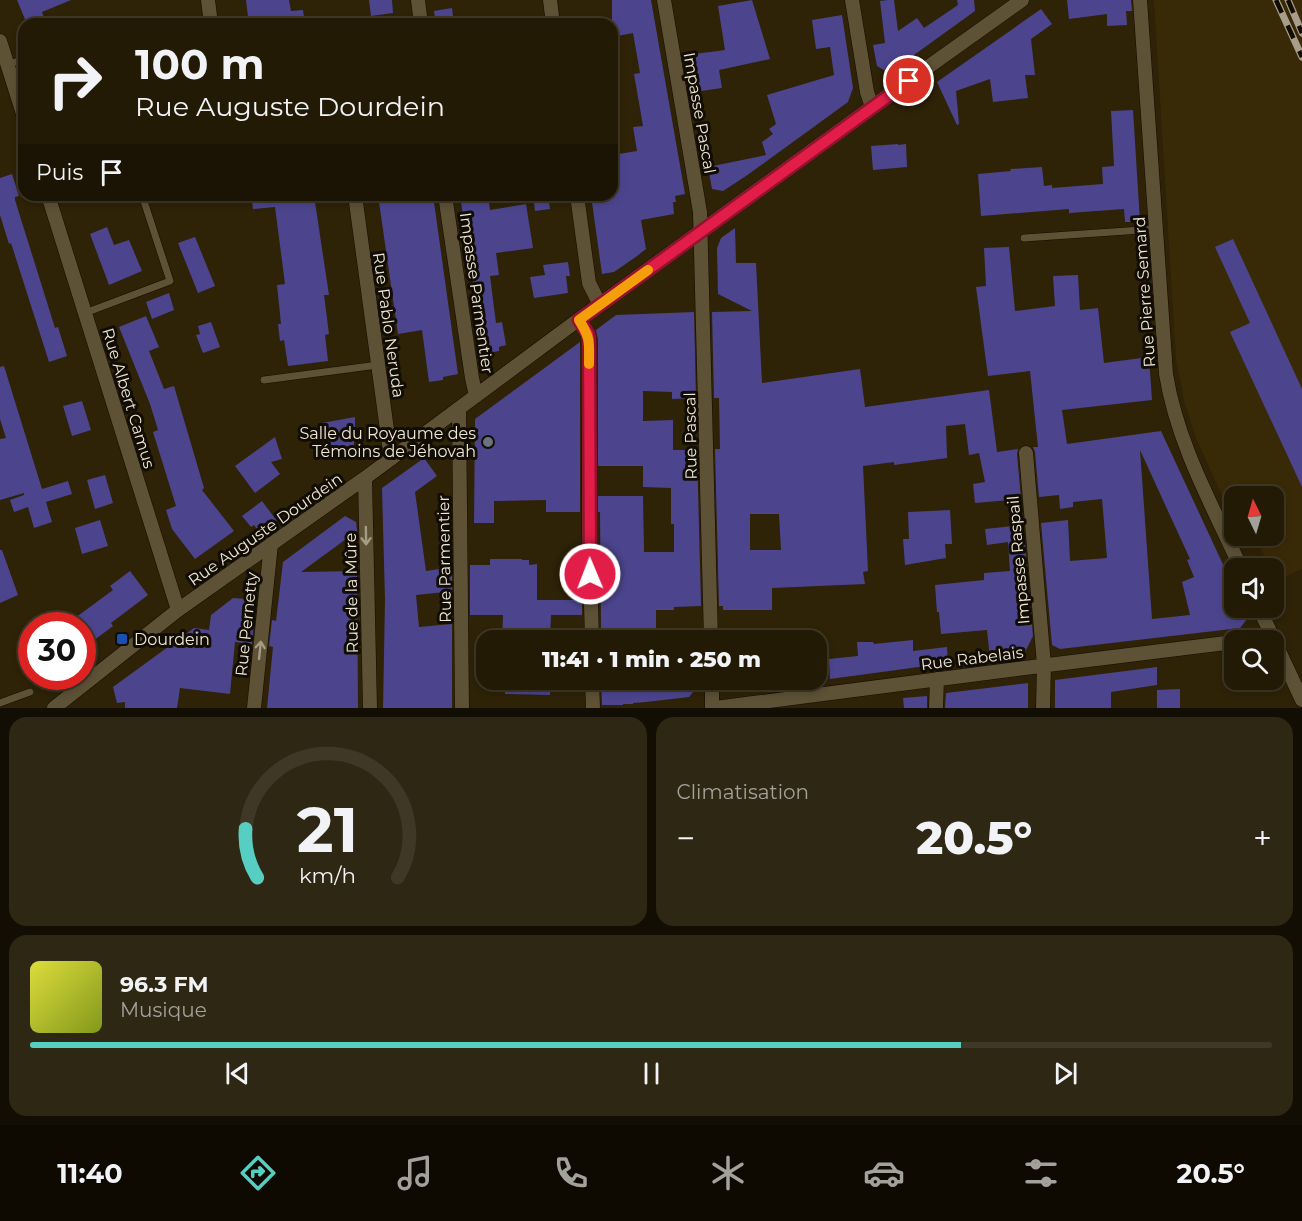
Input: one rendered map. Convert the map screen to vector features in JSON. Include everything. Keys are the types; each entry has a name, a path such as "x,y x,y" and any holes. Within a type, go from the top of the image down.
{"street":[{"path":"208,0 210,18"},
{"path":"417,0 420,18"},
{"path":"550,0 552,18"},
{"name":"Impasse Pascal","path":"664,0 700,212 701,232"},
{"path":"852,0 867,92 872,106"},
{"name":"Rue Auguste Dourdein","path":"54,708 178,610 365,478 872,106 1022,0"},
{"name":"Rue Pierre Semard","path":"1140,0 1166,374 1170,398 1183,440 1236,558"},
{"path":"0,41 18,98"},
{"name":"Rue Albert Camus","path":"50,201 178,610"},
{"name":"Rue Pablo Neruda","path":"356,201 391,459"},
{"name":"Impasse Parmentier","path":"446,201 476,396"},
{"path":"578,201 589,284 600,305"},
{"name":"Rue Pascal","path":"701,232 711,630"},
{"path":"579,320 589,340 592,630"},
{"name":"Rue Parmentier","path":"459,409 462,708"},
{"name":"Impasse Raspail","path":"1026,453 1044,665 1043,708"},
{"name":"Rue de la Mûre","path":"365,478 370,708"},
{"name":"Rue Pernetty","path":"254,708 271,544"},
{"name":"Rue Rabelais","path":"714,708 821,701 937,679 1224,643"},
{"path":"1284,662 1302,700"},
{"path":"936,708 937,679"},
{"path":"592,690 593,708"},
{"path":"713,690 714,708"}],"lane":[{"path":"8,65 18,61"},
{"path":"85,313 170,281 144,201"},
{"path":"1024,238 1156,229"},
{"path":"264,380 378,365"},
{"path":"0,703 30,692"}],"shaded area":[{"path":"1154,0 1302,0 1302,569 1284,577 1284,558 1265,558 1260,546 1284,546 1284,486 1224,486 1224,500 1195,436 1184,400 1176,359"}],"building":[{"path":"17,0 71,0 42,12 44,18 24,18"},
{"path":"246,0 289,0 291,11 303,10 304,18 252,18 248,17"},
{"path":"369,0 392,0 393,13 371,16"},
{"path":"612,0 651,0 685,194 675,196 674,214 641,220 646,249 614,272 602,274 592,201 618,201 618,154 637,151 633,127 643,126 634,74 640,73 633,33 618,36 618,18 612,18"},
{"path":"752,0 770,59 719,70 722,88 694,92 687,55 725,50 718,6"},
{"path":"894,0 898,31 917,18 924,28 958,5 957,0 974,0 975,11 889,73 877,66 873,45 885,43 880,1"},
{"path":"1067,0 1131,0 1132,11 1126,11 1127,25 1107,26 1107,14 1069,19"},
{"path":"452,8 453,18 435,18 434,11"},
{"path":"1041,9 1052,24 1031,39 1035,75 1025,75 1028,98 993,102 990,79 956,91 959,124 957,125 937,82"},
{"path":"842,15 853,88 848,102 723,191 712,189 708,167 766,155 762,142 773,134 769,129 776,124 767,95 834,75 830,47 816,49 812,20"},
{"path":"1133,110 1140,222 1125,222 1124,209 1069,213 1069,209 981,216 978,174 1042,167 1044,186 1052,185 1052,188 1103,184 1102,167 1114,166 1111,111"},
{"path":"906,144 907,167 873,170 871,146"},
{"path":"12,174 18,193 15,200 55,328 58,327 67,356 49,362 0,215 0,178"},
{"path":"252,201 315,202 329,295 324,295 329,334 325,335 328,361 288,366 284,340 280,341 278,324 281,324 277,285 285,284 275,207 253,209"},
{"path":"434,201 458,374 429,382 422,330 398,334 379,202"},
{"path":"461,201 489,201 490,210 526,204 533,248 496,253 499,275 490,276 496,323 502,322 506,345 499,347 499,351 483,354"},
{"path":"534,201 549,201 550,209 535,211"},
{"path":"107,227 114,245 129,240 142,271 109,285 90,234"},
{"path":"735,228 736,263 756,263 762,383 860,369 865,407 989,390 997,452 1018,449 1021,499 975,503 973,484 985,482 979,453 969,455 965,424 946,426 947,458 894,465 894,462 863,466 868,571 863,572 865,584 772,588 772,610 723,610 723,606 719,606 715,449 720,449 719,398 714,398 712,312 752,311 718,294 717,248 721,238","holes":["750,514 779,514 781,550 750,550"]},
{"path":"195,237 215,286 198,293 178,243"},
{"path":"1233,239 1302,389 1302,487 1230,332 1250,323 1215,247"},
{"path":"1009,247 1015,311 1055,306 1053,276 1078,275 1080,310 1098,308 1104,363 1149,357 1152,400 1062,410 1067,444 1161,431 1224,566 1224,618 1248,618 1240,628 1060,649 1052,645 1041,523 1068,520 1070,561 1107,558 1102,499 1073,502 1073,507 1060,509 1059,495 1039,497 1033,447 1038,447 1030,371 988,376 976,287 986,286 984,248","holes":["1140,450 1190,559 1187,560 1194,577 1182,582 1190,615 1152,619"]},
{"path":"568,262 570,276 566,276 568,293 534,298 530,277 545,275 543,265"},
{"path":"169,293 174,310 152,319 146,302"},
{"path":"694,312 696,398 672,399 672,392 643,391 643,421 673,420 673,450 697,450 701,606 656,610 656,630 601,628 598,496 643,496 644,552 674,552 671,488 643,487 643,466 598,466 598,340 596,330 616,315"},
{"path":"146,316 159,347 149,351 164,389 174,386 204,488 202,490 234,531 195,559 172,529 166,510 176,506 153,432 158,430 119,327"},
{"path":"211,322 220,347 203,353 196,335 200,334 198,326"},
{"path":"580,342 580,512 546,512 546,500 494,501 494,523 474,523 475,419"},
{"path":"4,366 42,489 68,481 72,494 46,502 52,522 34,528 28,507 14,512 10,500 24,493 0,500 0,439 6,438 0,419 0,367"},
{"path":"82,401 91,430 72,436 63,406"},
{"path":"355,417 354,445 327,450 322,423"},
{"path":"275,437 282,459 271,462 280,474 255,493 235,466"},
{"path":"424,458 437,476 415,492 426,571 452,567 452,615 446,615 445,592 416,595 419,627 452,624 452,708 383,708 385,600 382,488"},
{"path":"105,475 113,503 95,509 87,480"},
{"path":"262,501 277,521 260,533 254,525 251,527 242,516"},
{"path":"950,510 952,544 945,544 946,558 905,565 903,539 909,539 908,512"},
{"path":"345,516 356,522 357,531 301,572 357,571 358,708 267,708 273,647 269,646 272,620 276,621 283,562"},
{"path":"100,520 108,546 82,554 75,528"},
{"path":"1023,525 1033,636 1024,654 990,658 987,630 941,634 935,585 984,580 984,573 1010,571 1008,542 987,545 985,529"},
{"path":"0,550 2,550 18,595 0,603"},
{"path":"490,559 522,559 529,560 529,565 537,564 537,600 582,600 582,615 551,615 550,630 502,630 503,615 470,615 470,565 490,565"},
{"path":"130,571 148,595 111,623 113,626 96,639 96,612 83,612 113,590 110,586"},
{"path":"233,598 246,599 245,609 250,609 250,617 254,618 252,644 235,642 230,694 180,688 177,708 125,708 125,702 117,703 113,687 194,628 209,630 211,615"},
{"path":"913,640 913,651 947,647 948,663 830,679 829,659 858,656 857,642 873,642 874,644"},
{"path":"1157,667 1157,685 1111,692 1111,708 1055,708 1055,680"},
{"path":"1028,683 1028,708 945,708 946,693"},
{"path":"1180,689 1180,708 1157,708 1157,690"},
{"path":"505,690 550,690 550,695 505,694"},
{"path":"601,690 695,690 689,697 623,705 602,705"},
{"path":"927,696 927,708 904,708 903,698"}],"railway":[{"path":"1276,0 1302,57"},
{"path":"1288,0 1302,33"}],"slow traffic":[{"path":"589,364 588,334 579,320 648,270"}],"place":[{"name":"Salle du Royaume des Témoins de Jéhovah","path":"488,442"},
{"name":"Dourdein","path":"122,639"}],"route":[{"path":"590,574 589,340 579,320 909,81"}]}
